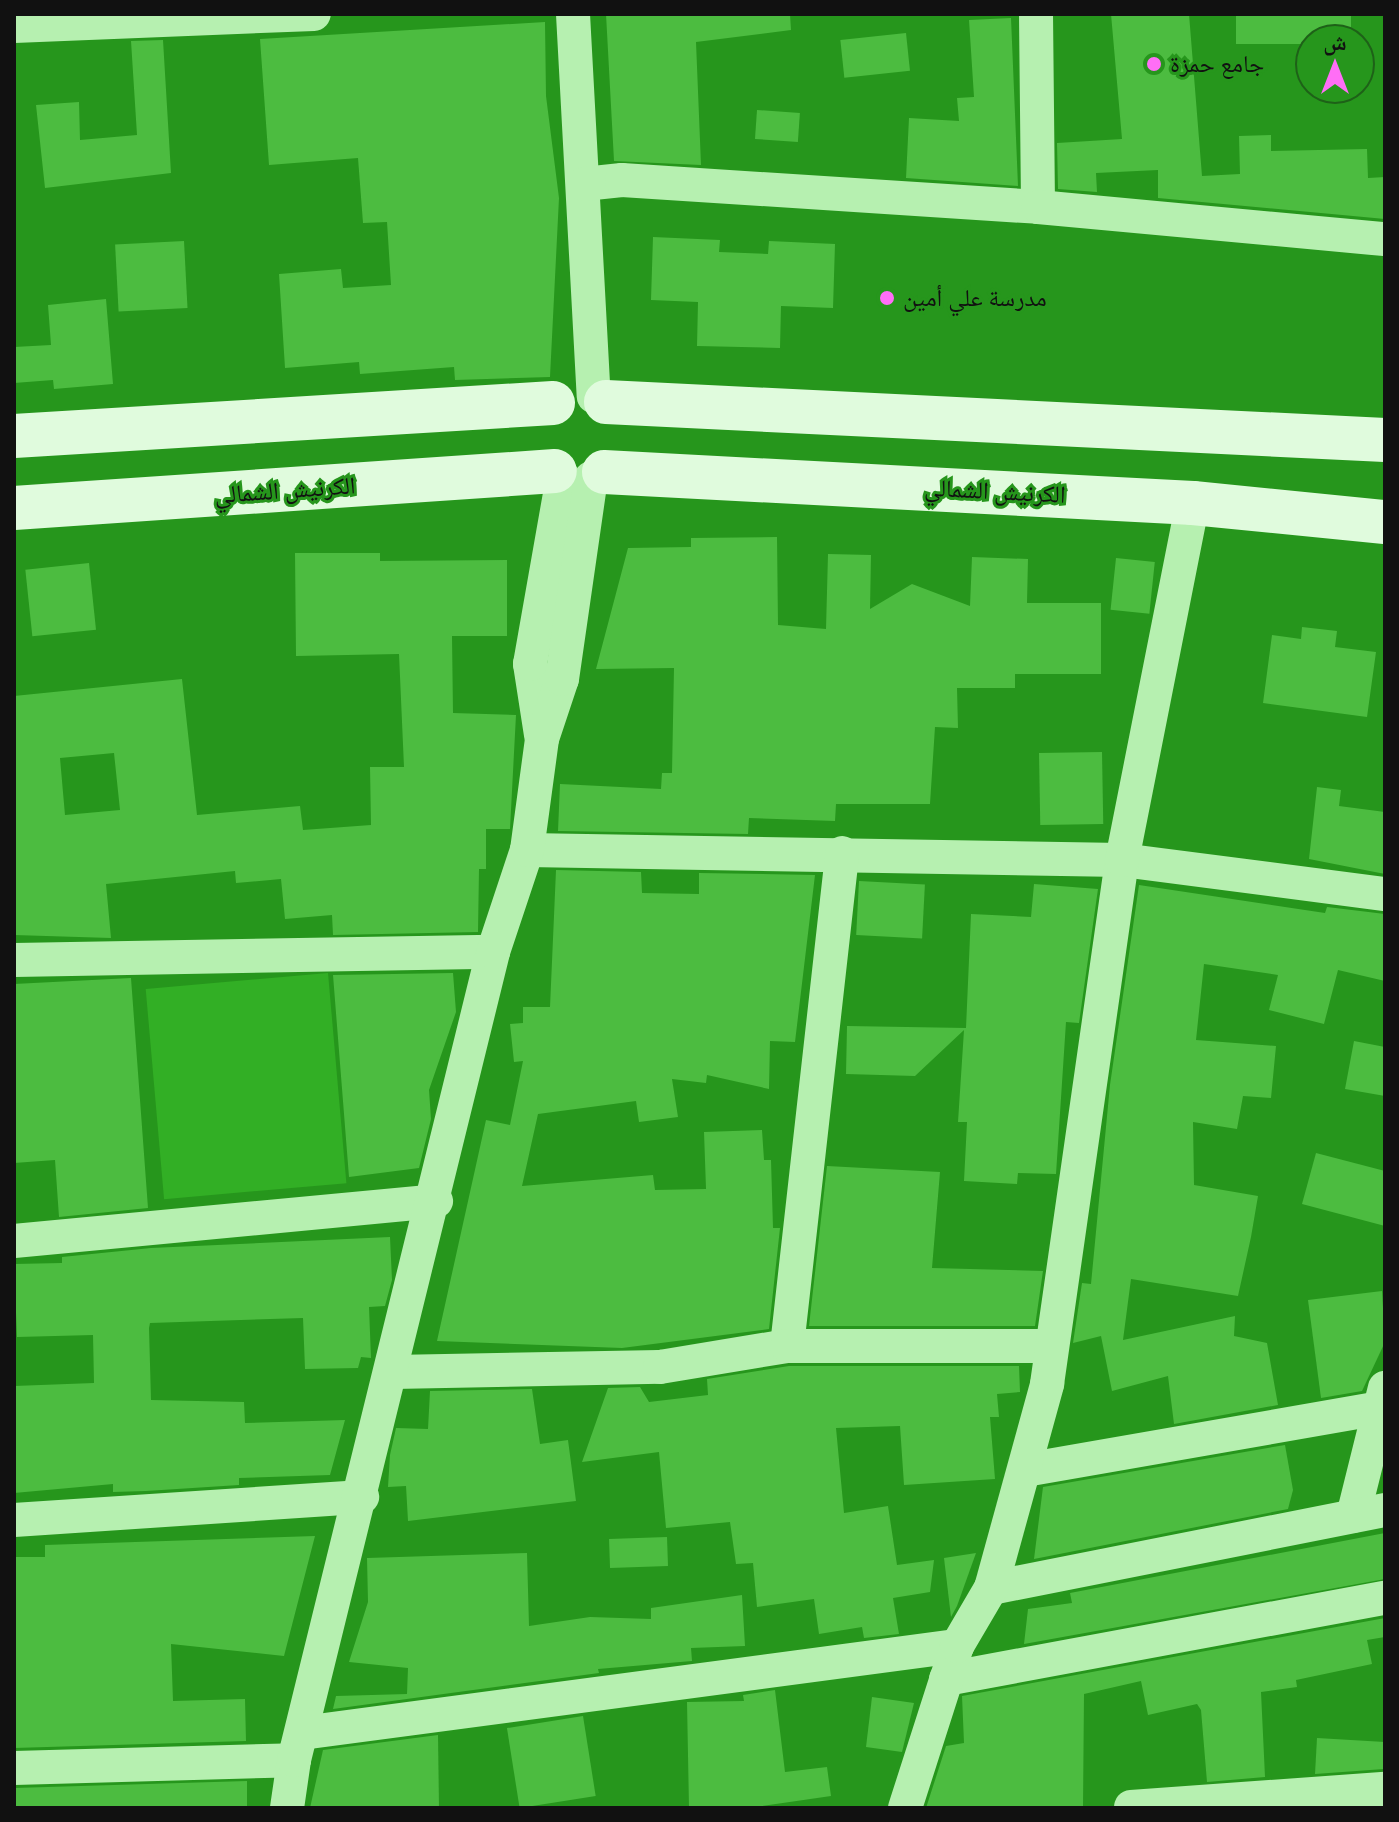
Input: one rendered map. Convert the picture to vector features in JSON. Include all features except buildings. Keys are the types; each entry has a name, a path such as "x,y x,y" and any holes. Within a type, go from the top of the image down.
{"main road":[{"path":"584,400 621,424 623,438 614,463 578,475 537,443 537,428 584,400"},
{"path":"14,436 584,400 1385,440"},
{"name":"الكرنيش الشمالي","path":"14,508 578,475 1193,503 1385,522"}],"street":[{"path":"14,26 314,14"},
{"path":"573,14 584,184 584,400"},
{"path":"1036,14 1038,207"},
{"path":"584,184 622,180 1038,207 1385,239"},
{"path":"287,1808 298,1746 436,1201 493,952 527,850 542,739 530,664 578,475"},
{"path":"905,1808 957,1646 991,1588 1047,1384 1050,1346 1122,860 1193,503"},
{"path":"527,850 1122,860 1385,894"},
{"path":"787,1346 842,853"},
{"path":"14,960 493,952"},
{"path":"14,1241 436,1201"},
{"path":"393,1372 660,1367 787,1346 1050,1346"},
{"path":"991,1588 1369,1513 1383,1401 1025,1470"},
{"path":"14,1520 362,1497"},
{"path":"946,1679 1385,1598"},
{"path":"14,1768 298,1746 957,1646"},
{"path":"1131,1807 1385,1789"}],"green space":[{"path":"328,973 346,1183 164,1199 146,989"}],"place":[{"name":"جامع حمزة","path":"1154,64"},
{"name":"مدرسة علي أمين","path":"887,298"}]}
